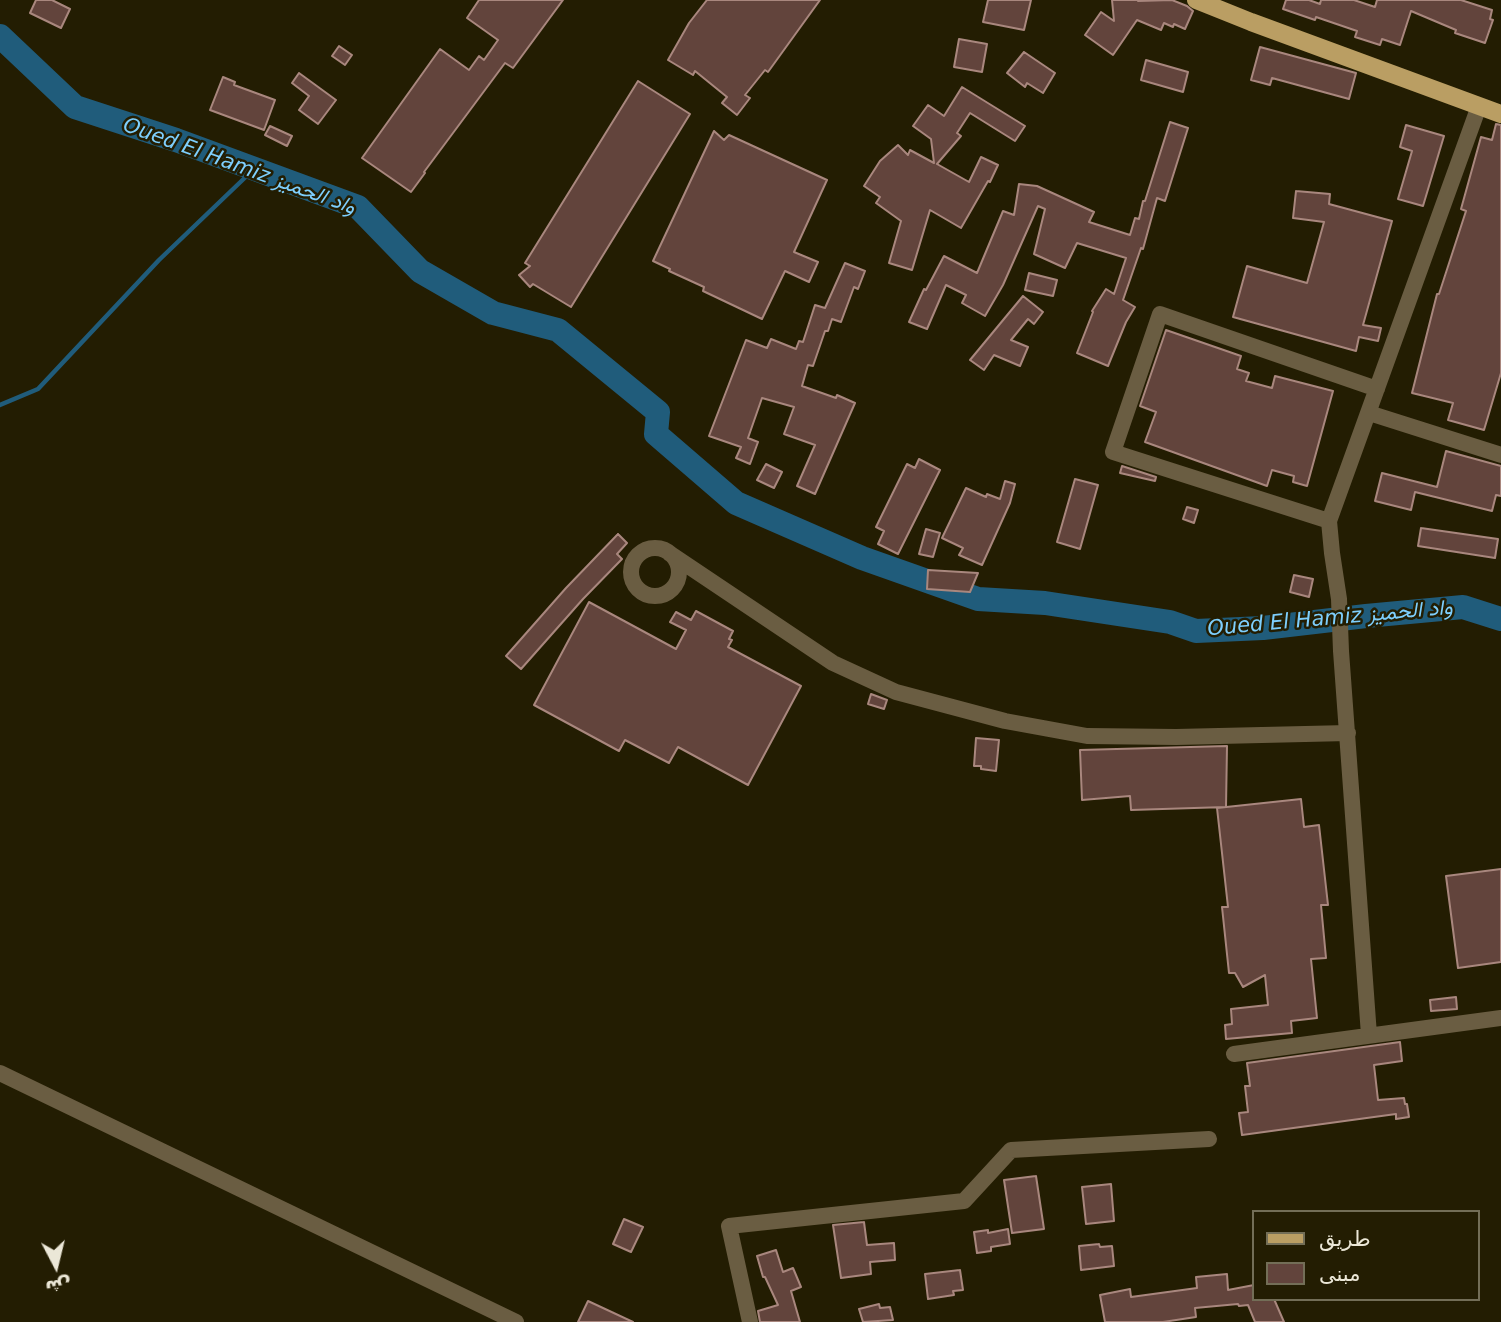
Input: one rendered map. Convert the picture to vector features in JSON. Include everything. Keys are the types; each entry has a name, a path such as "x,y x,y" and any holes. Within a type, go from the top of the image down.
{"main road":[{"path":"1196,0 1501,114"}],"street":[{"path":"1369,1035 1339,599 1329,521 1479,106"},
{"path":"1329,521 1113,452 1160,314 1377,389"},
{"path":"1369,413 1501,455"},
{"path":"669,553 833,663 896,692 1005,721 1087,736 1348,733"},
{"path":"1234,1054 1501,1018"},
{"path":"0,1073 516,1322"},
{"path":"750,1322 729,1226 964,1200 1011,1150 1209,1139"}],"building":[{"path":"36,0 52,0 70,9 61,28 30,13"},
{"path":"479,0 563,0 513,68 505,63 411,192 362,158 440,49 469,70 479,56 484,60 498,40 467,18"},
{"path":"707,0 820,0 768,72 765,70 745,95 750,98 737,115 722,103 727,97 695,71 693,75 668,60 689,23"},
{"path":"988,0 1031,0 1024,30 983,22"},
{"path":"1112,0 1172,0 1193,11 1185,29 1164,23 1161,30 1137,20 1113,55 1085,35 1101,12 1114,21"},
{"path":"1286,0 1309,0 1320,4 1321,0 1354,0 1375,7 1377,0 1461,0 1492,10 1490,19 1493,20 1485,43 1455,33 1456,30 1411,11 1400,45 1382,39 1380,45 1355,37 1357,31 1283,9"},
{"path":"959,39 987,44 982,72 954,67"},
{"path":"339,46 352,55 345,65 332,56"},
{"path":"1260,47 1356,73 1349,99 1272,78 1270,85 1251,80"},
{"path":"1024,52 1055,73 1043,93 1027,83 1025,87 1007,73"},
{"path":"1146,60 1188,72 1183,92 1141,80"},
{"path":"299,73 336,100 318,124 299,110 309,96 292,83"},
{"path":"223,77 235,82 234,85 275,100 264,130 210,110"},
{"path":"638,81 690,114 571,307 533,284 530,287 519,275 530,266 525,263"},
{"path":"962,87 1025,126 1015,141 970,113 957,133 961,136 937,164 969,182 981,157 998,165 990,182 988,181 961,228 930,210 912,270 889,263 901,221 876,203 880,197 864,186 880,161 898,145 908,155 910,150 934,163 931,139 913,126 928,105 944,116"},
{"path":"1170,122 1188,128 1165,201 1157,198 1143,249 1141,248 1123,300 1135,307 1108,366 1077,353 1092,311 1106,289 1114,294 1126,258 1077,243 1065,268 1034,254 1045,209 1038,206 1003,285 985,316 962,303 966,295 946,285 927,329 909,322 924,289 926,290 944,256 977,273 1003,211 1014,215 1019,184 1037,186 1094,212 1089,222 1130,235 1135,218 1139,219"},
{"path":"1496,124 1501,125 1501,373 1484,430 1448,420 1453,403 1412,393 1437,294 1466,211 1461,209 1481,137 1492,140"},
{"path":"1406,125 1444,136 1423,206 1398,199 1412,151 1400,147"},
{"path":"270,126 292,136 287,146 265,135"},
{"path":"714,131 724,140 729,135 827,180 794,252 818,262 809,282 785,271 762,319 703,291 704,287 653,261"},
{"path":"1296,191 1330,194 1329,204 1392,221 1363,325 1381,328 1378,341 1359,337 1356,351 1233,317 1247,266 1307,283 1324,222 1293,218"},
{"path":"845,263 865,271 858,289 854,287 841,322 832,319 828,331 825,331 813,366 808,365 802,386 836,398 837,395 855,403 815,494 797,486 815,445 784,434 794,407 762,398 748,438 758,442 750,464 736,458 741,447 709,436 746,340 767,348 771,339 796,349 799,341 803,342 815,305 825,308"},
{"path":"1029,273 1057,280 1053,296 1025,290"},
{"path":"1023,296 1043,312 1034,324 1028,319 1011,340 1028,347 1020,366 994,355 984,370 970,360"},
{"path":"1166,330 1241,356 1237,369 1249,373 1246,381 1272,388 1275,376 1333,391 1307,486 1293,482 1294,476 1272,470 1267,486 1145,442 1156,412 1140,406"},
{"path":"1446,451 1501,466 1501,496 1496,495 1492,511 1415,492 1411,510 1375,501 1382,473 1437,487"},
{"path":"919,459 940,470 898,554 878,544 884,531 876,527 907,464 915,468"},
{"path":"766,464 782,472 774,488 757,480"},
{"path":"1122,466 1156,477 1155,481 1120,473"},
{"path":"1075,479 1098,485 1080,549 1057,542"},
{"path":"1005,481 1015,484 1010,503 982,565 959,555 963,548 942,538 966,488 986,497 987,494 1000,499"},
{"path":"1187,507 1198,510 1194,523 1183,519"},
{"path":"1421,528 1498,539 1495,558 1418,546"},
{"path":"926,529 940,533 933,557 919,554"},
{"path":"618,534 627,543 617,554 622,559 521,669 506,656"},
{"path":"928,570 978,573 970,592 927,589"},
{"path":"1294,575 1313,579 1309,597 1290,592"},
{"path":"589,602 676,649 686,630 670,622 676,612 691,620 696,611 733,631 728,647 801,686 748,785 678,747 669,763 625,740 619,751 534,705"},
{"path":"871,694 887,700 884,709 868,704"},
{"path":"976,738 999,740 996,771 974,766"},
{"path":"1227,746 1226,807 1131,810 1130,796 1082,800 1080,750"},
{"path":"1301,799 1304,827 1319,825 1328,905 1321,905 1326,958 1311,959 1317,1018 1291,1021 1292,1033 1226,1039 1225,1025 1232,1024 1231,1009 1268,1005 1265,975 1243,987 1235,973 1229,973 1222,907 1228,907 1217,808"},
{"path":"1501,869 1501,962 1458,968 1446,876"},
{"path":"1456,997 1457,1009 1431,1011 1430,1000"},
{"path":"1400,1042 1402,1061 1374,1065 1378,1100 1404,1098 1409,1117 1396,1119 1396,1114 1242,1135 1239,1113 1248,1112 1245,1086 1250,1086 1247,1063"},
{"path":"1036,1176 1044,1229 1012,1233 1004,1180"},
{"path":"1111,1184 1114,1221 1086,1224 1082,1187"},
{"path":"624,1219 643,1227 631,1252 613,1244"},
{"path":"864,1222 867,1245 894,1243 895,1260 870,1262 871,1274 841,1278 833,1225"},
{"path":"1008,1229 1010,1244 991,1247 991,1251 977,1253 974,1232 988,1230 988,1233"},
{"path":"1099,1244 1100,1247 1112,1246 1114,1266 1081,1270 1079,1246"},
{"path":"776,1250 783,1272 793,1268 801,1287 791,1291 800,1322 760,1322 758,1311 778,1305 763,1277 757,1256"},
{"path":"960,1270 963,1290 953,1291 954,1295 928,1299 925,1274"},
{"path":"1227,1274 1228,1290 1252,1285 1252,1301 1275,1301 1284,1322 1255,1322 1248,1305 1238,1304 1195,1308 1196,1317 1163,1322 1105,1322 1100,1295 1130,1289 1131,1297 1197,1288 1196,1277"},
{"path":"588,1301 633,1322 578,1322"},
{"path":"879,1304 880,1308 890,1307 893,1320 863,1322 859,1309"}],"waterway":[{"name":"Oued El Hamiz واد الحميز","path":"0,36 75,107 176,140 358,207 420,271 493,313 558,330 658,412 656,434 736,503 862,558 978,599 1045,603 1170,622 1196,631 1263,628 1463,607 1501,619"},
{"path":"0,405 38,389 159,260 254,169"}]}
